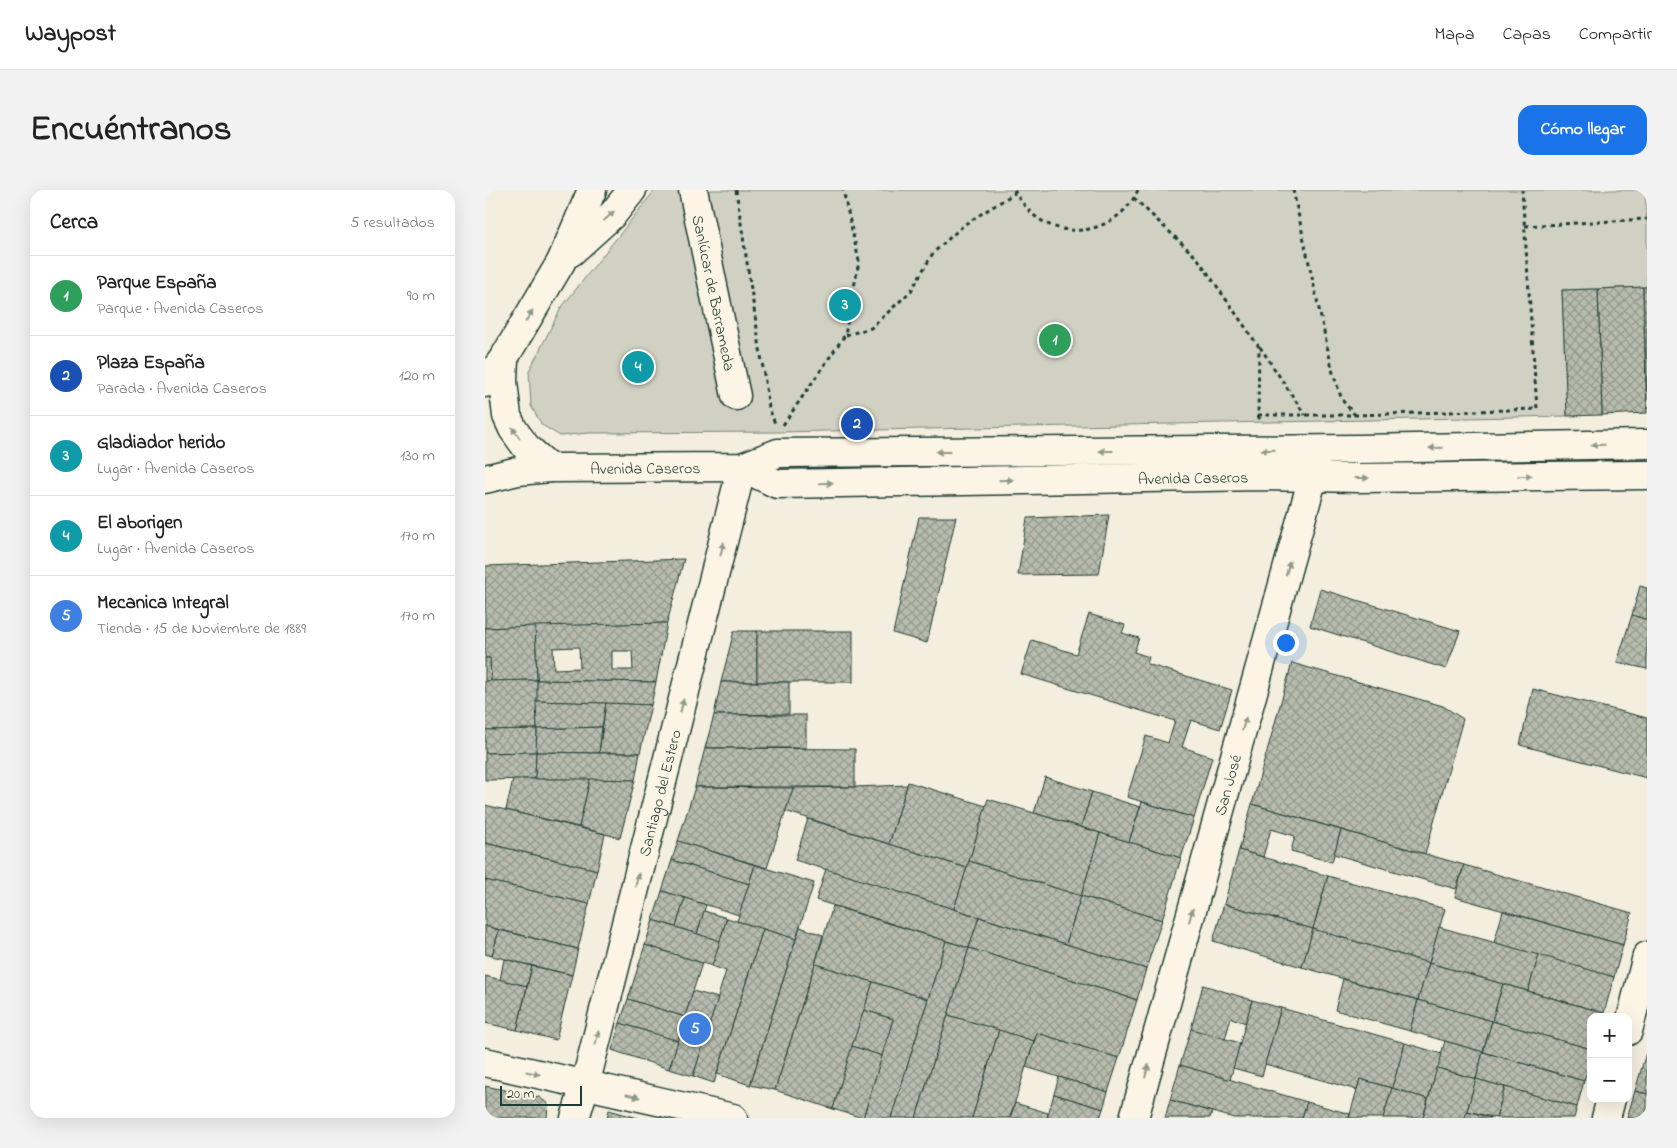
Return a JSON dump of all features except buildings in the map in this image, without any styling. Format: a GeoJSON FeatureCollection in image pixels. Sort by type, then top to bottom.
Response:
{"type":"FeatureCollection","features":[{"type":"Feature","properties":{"kind":"main road"},"geometry":{"type":"LineString","coordinates":[[485,383],[504,358],[561,262],[592,190]]}},
{"type":"Feature","properties":{"kind":"main road"},"geometry":{"type":"LineString","coordinates":[[561,262],[593,230],[613,214],[632,190]]}},
{"type":"Feature","properties":{"kind":"main road","name":"Sanlúcar de Barrameda"},"geometry":{"type":"LineString","coordinates":[[693,190],[736,396]]}},
{"type":"Feature","properties":{"kind":"main road"},"geometry":{"type":"LineString","coordinates":[[504,358],[503,382],[507,416],[513,429],[526,447],[550,468]]}},
{"type":"Feature","properties":{"kind":"main road","name":"Avenida Caseros"},"geometry":{"type":"LineString","coordinates":[[485,479],[518,471],[550,468],[742,467],[778,453],[1263,450],[1647,444]]}},
{"type":"Feature","properties":{"kind":"main road","name":"San José"},"geometry":{"type":"LineString","coordinates":[[1134,1118],[1313,477],[1317,449]]}},
{"type":"Feature","properties":{"kind":"main road","name":"Avenida Caseros"},"geometry":{"type":"LineString","coordinates":[[742,467],[777,484],[1244,476],[1647,475]]}},
{"type":"Feature","properties":{"kind":"main road","name":"Santiago del Estero"},"geometry":{"type":"LineString","coordinates":[[575,1118],[742,467]]}},
{"type":"Feature","properties":{"kind":"main road"},"geometry":{"type":"LineString","coordinates":[[1632,1015],[1647,956]]}},
{"type":"Feature","properties":{"kind":"main road"},"geometry":{"type":"LineString","coordinates":[[485,1062],[733,1118]]}},
{"type":"Feature","properties":{"kind":"main road"},"geometry":{"type":"LineString","coordinates":[[1606,1118],[1610,1103]]}},
{"type":"Feature","properties":{"kind":"path"},"geometry":{"type":"LineString","coordinates":[[736,190],[769,408],[778,432],[845,335],[859,261],[843,190]]}},
{"type":"Feature","properties":{"kind":"path"},"geometry":{"type":"LineString","coordinates":[[845,335],[871,328],[911,291],[933,253],[965,224],[1015,192],[1033,215],[1059,230],[1081,231],[1101,226],[1120,215],[1134,198],[1137,190]]}},
{"type":"Feature","properties":{"kind":"path"},"geometry":{"type":"LineString","coordinates":[[1293,190],[1333,373],[1342,400],[1356,415],[1358,449]]}},
{"type":"Feature","properties":{"kind":"path"},"geometry":{"type":"LineString","coordinates":[[1258,415],[1356,415],[1537,409],[1522,190]]}},
{"type":"Feature","properties":{"kind":"path"},"geometry":{"type":"LineString","coordinates":[[1134,198],[1198,259],[1305,415]]}},
{"type":"Feature","properties":{"kind":"path"},"geometry":{"type":"LineString","coordinates":[[1525,226],[1647,219]]}},
{"type":"Feature","properties":{"kind":"path"},"geometry":{"type":"LineString","coordinates":[[1259,347],[1258,415],[1263,427],[1263,450]]}},
{"type":"Feature","properties":{"kind":"shaded area"},"geometry":{"type":"Polygon","coordinates":[[[655,190],[1645,190],[1647,287],[1562,290],[1567,416],[778,432],[588,433],[560,436],[542,425],[531,406],[529,371],[561,308],[655,190]]]}},
{"type":"Feature","properties":{"kind":"place","name":"Gladiador herido"},"geometry":{"type":"Point","coordinates":[845,305]}},
{"type":"Feature","properties":{"kind":"place","name":"Parque España"},"geometry":{"type":"Point","coordinates":[1055,340]}},
{"type":"Feature","properties":{"kind":"place","name":"El aborigen"},"geometry":{"type":"Point","coordinates":[638,367]}},
{"type":"Feature","properties":{"kind":"place","name":"Plaza España"},"geometry":{"type":"Point","coordinates":[857,424]}},
{"type":"Feature","properties":{"kind":"place","name":"Mecanica Integral"},"geometry":{"type":"Point","coordinates":[695,1029]}}]}
